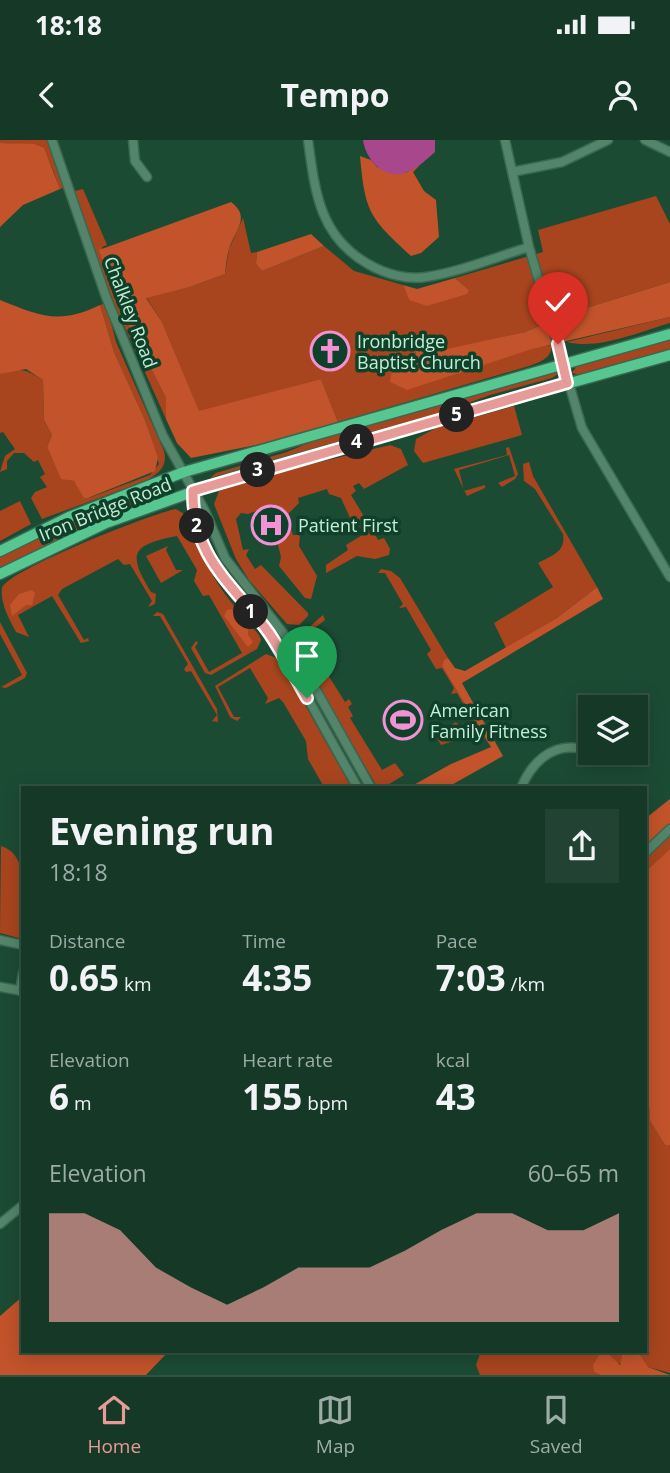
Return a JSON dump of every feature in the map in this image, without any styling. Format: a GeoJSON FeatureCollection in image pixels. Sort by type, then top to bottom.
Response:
{"type":"FeatureCollection","features":[{"type":"Feature","properties":{"kind":"main road","name":"Iron Bridge Road"},"geometry":{"type":"LineString","coordinates":[[0,551],[69,517],[184,472],[670,334]]}},
{"type":"Feature","properties":{"kind":"main road","name":"Iron Bridge Road"},"geometry":{"type":"LineString","coordinates":[[0,573],[106,523],[193,491],[670,355]]}},
{"type":"Feature","properties":{"kind":"street","name":"Chalkley Road"},"geometry":{"type":"LineString","coordinates":[[52,140],[131,359],[163,436],[184,472],[225,558],[287,638],[370,786]]}},
{"type":"Feature","properties":{"kind":"street"},"geometry":{"type":"LineString","coordinates":[[133,140],[135,161],[147,177]]}},
{"type":"Feature","properties":{"kind":"street"},"geometry":{"type":"LineString","coordinates":[[308,140],[315,190],[324,220],[346,248],[376,269],[423,278],[529,247]]}},
{"type":"Feature","properties":{"kind":"street"},"geometry":{"type":"LineString","coordinates":[[505,140],[529,247],[582,428],[670,577]]}},
{"type":"Feature","properties":{"kind":"street"},"geometry":{"type":"LineString","coordinates":[[512,172],[562,162],[608,140]]}},
{"type":"Feature","properties":{"kind":"street"},"geometry":{"type":"LineString","coordinates":[[645,140],[670,152]]}},
{"type":"Feature","properties":{"kind":"street"},"geometry":{"type":"LineString","coordinates":[[193,491],[193,513],[211,562],[269,633],[357,786]]}},
{"type":"Feature","properties":{"kind":"street"},"geometry":{"type":"LineString","coordinates":[[522,786],[533,766],[544,756],[557,748],[578,748]]}},
{"type":"Feature","properties":{"kind":"street"},"geometry":{"type":"LineString","coordinates":[[647,851],[670,829]]}},
{"type":"Feature","properties":{"kind":"street"},"geometry":{"type":"LineString","coordinates":[[0,940],[21,945]]}},
{"type":"Feature","properties":{"kind":"street"},"geometry":{"type":"LineString","coordinates":[[0,986],[21,991]]}},
{"type":"Feature","properties":{"kind":"street"},"geometry":{"type":"LineString","coordinates":[[0,1224],[21,1207]]}},
{"type":"Feature","properties":{"kind":"shaded area"},"geometry":{"type":"Polygon","coordinates":[[[0,140],[48,140],[66,187],[60,189],[51,164],[42,151],[27,145],[0,143],[0,140]]]}},
{"type":"Feature","properties":{"kind":"shaded area"},"geometry":{"type":"Polygon","coordinates":[[[363,140],[435,140],[435,152],[411,170],[392,174],[373,162],[363,140]]]}},
{"type":"Feature","properties":{"kind":"shaded area"},"geometry":{"type":"Polygon","coordinates":[[[0,143],[34,144],[44,148],[60,189],[23,205],[0,227],[0,143]]]}},
{"type":"Feature","properties":{"kind":"shaded area"},"geometry":{"type":"Polygon","coordinates":[[[360,156],[371,160],[377,167],[405,173],[420,165],[413,172],[424,191],[436,200],[439,237],[421,253],[411,256],[378,223],[364,190],[360,156]]]}},
{"type":"Feature","properties":{"kind":"shaded area"},"geometry":{"type":"Polygon","coordinates":[[[83,189],[107,245],[102,247],[116,300],[166,398],[166,419],[109,292],[75,191],[83,189]]]}},
{"type":"Feature","properties":{"kind":"shaded area"},"geometry":{"type":"Polygon","coordinates":[[[656,196],[670,224],[670,282],[570,313],[525,332],[447,350],[416,343],[415,363],[552,345],[547,357],[533,365],[338,422],[321,379],[199,412],[162,322],[146,297],[190,287],[225,274],[229,249],[243,218],[251,253],[257,252],[256,264],[262,271],[324,246],[354,271],[403,285],[409,300],[469,290],[455,278],[543,252],[538,230],[656,196]]]}},
{"type":"Feature","properties":{"kind":"shaded area"},"geometry":{"type":"Polygon","coordinates":[[[231,202],[237,207],[241,217],[229,249],[225,274],[190,287],[146,298],[162,322],[199,411],[321,379],[338,422],[266,443],[191,458],[177,443],[166,419],[166,398],[116,300],[99,250],[231,202]]]}},
{"type":"Feature","properties":{"kind":"shaded area"},"geometry":{"type":"Polygon","coordinates":[[[311,234],[324,246],[262,271],[256,264],[257,252],[311,234]]]}},
{"type":"Feature","properties":{"kind":"shaded area"},"geometry":{"type":"Polygon","coordinates":[[[455,278],[469,290],[467,294],[427,306],[409,300],[403,285],[417,289],[455,278]]]}},
{"type":"Feature","properties":{"kind":"shaded area"},"geometry":{"type":"Polygon","coordinates":[[[670,282],[670,317],[532,349],[407,390],[390,382],[392,369],[415,363],[416,342],[446,338],[447,349],[525,332],[570,313],[670,282]]]}},
{"type":"Feature","properties":{"kind":"shaded area"},"geometry":{"type":"Polygon","coordinates":[[[0,300],[50,316],[73,315],[100,305],[114,352],[145,420],[158,458],[155,471],[88,498],[84,498],[74,481],[61,479],[47,447],[52,435],[44,420],[43,380],[26,369],[0,374],[0,300]]]}},
{"type":"Feature","properties":{"kind":"shaded area"},"geometry":{"type":"Polygon","coordinates":[[[106,303],[116,342],[164,451],[165,461],[158,473],[145,481],[42,519],[31,498],[35,492],[47,487],[40,477],[45,474],[38,460],[34,462],[24,453],[14,453],[7,461],[7,469],[0,472],[5,456],[15,449],[3,432],[0,433],[0,374],[22,370],[43,380],[44,420],[52,435],[47,447],[61,478],[74,481],[89,498],[150,475],[159,464],[145,420],[114,352],[100,305],[106,303]]]}},
{"type":"Feature","properties":{"kind":"shaded area"},"geometry":{"type":"Polygon","coordinates":[[[670,317],[670,323],[619,339],[593,344],[567,342],[670,317]]]}},
{"type":"Feature","properties":{"kind":"shaded area"},"geometry":{"type":"Polygon","coordinates":[[[670,337],[670,350],[580,375],[572,373],[576,367],[670,337]]]}},
{"type":"Feature","properties":{"kind":"shaded area"},"geometry":{"type":"Polygon","coordinates":[[[555,371],[558,374],[552,378],[490,395],[429,417],[210,478],[216,473],[287,452],[342,429],[555,371]]]}},
{"type":"Feature","properties":{"kind":"shaded area"},"geometry":{"type":"Polygon","coordinates":[[[514,406],[522,435],[423,463],[414,451],[416,439],[436,428],[514,406]]]}},
{"type":"Feature","properties":{"kind":"shaded area"},"geometry":{"type":"Polygon","coordinates":[[[390,445],[401,449],[408,465],[364,489],[359,483],[353,486],[356,491],[351,495],[365,518],[372,518],[368,522],[378,540],[384,538],[390,549],[389,555],[375,559],[357,556],[326,573],[326,565],[348,550],[346,545],[364,534],[355,519],[351,520],[341,498],[329,494],[327,489],[298,498],[299,503],[287,515],[293,535],[300,535],[299,546],[317,576],[311,599],[305,598],[279,566],[281,557],[277,541],[284,539],[274,504],[248,514],[241,513],[236,519],[243,550],[249,549],[246,555],[255,569],[261,565],[308,613],[299,625],[287,624],[249,580],[236,559],[214,504],[219,491],[275,473],[390,445]]]}},
{"type":"Feature","properties":{"kind":"shaded area"},"geometry":{"type":"Polygon","coordinates":[[[509,447],[518,474],[515,479],[502,487],[498,483],[515,476],[509,455],[459,470],[463,489],[454,469],[507,455],[506,448],[509,447]]]}},
{"type":"Feature","properties":{"kind":"shaded area"},"geometry":{"type":"Polygon","coordinates":[[[529,462],[533,476],[597,587],[557,618],[506,648],[494,623],[553,587],[538,563],[557,552],[563,540],[563,534],[535,489],[524,481],[523,464],[529,462]]]}},
{"type":"Feature","properties":{"kind":"shaded area"},"geometry":{"type":"Polygon","coordinates":[[[167,484],[174,487],[106,515],[0,569],[0,554],[70,520],[167,484]]]}},
{"type":"Feature","properties":{"kind":"shaded area"},"geometry":{"type":"Polygon","coordinates":[[[485,485],[485,488],[467,496],[465,491],[485,485]]]}},
{"type":"Feature","properties":{"kind":"shaded area"},"geometry":{"type":"Polygon","coordinates":[[[20,501],[31,524],[0,541],[0,511],[20,501]]]}},
{"type":"Feature","properties":{"kind":"shaded area"},"geometry":{"type":"Polygon","coordinates":[[[176,509],[190,518],[202,554],[217,582],[259,635],[261,640],[257,649],[211,675],[205,673],[191,648],[196,641],[198,643],[195,647],[209,672],[242,653],[209,595],[203,596],[194,581],[197,570],[177,536],[150,543],[138,553],[139,568],[151,592],[156,594],[155,604],[148,607],[152,601],[130,564],[124,565],[118,559],[62,589],[58,595],[84,640],[88,638],[89,641],[81,643],[52,596],[18,615],[29,637],[16,632],[2,599],[2,588],[10,580],[83,543],[176,509]]]}},
{"type":"Feature","properties":{"kind":"shaded area"},"geometry":{"type":"Polygon","coordinates":[[[168,546],[166,550],[176,570],[183,570],[161,583],[146,556],[168,546]]]}},
{"type":"Feature","properties":{"kind":"shaded area"},"geometry":{"type":"Polygon","coordinates":[[[381,569],[391,571],[400,578],[448,658],[442,666],[491,747],[474,722],[469,723],[471,716],[467,710],[461,711],[465,707],[457,693],[451,694],[454,688],[442,668],[436,669],[427,654],[431,650],[406,607],[399,608],[403,604],[385,573],[378,573],[381,569]]]}},
{"type":"Feature","properties":{"kind":"shaded area"},"geometry":{"type":"Polygon","coordinates":[[[597,587],[603,599],[462,683],[503,756],[450,786],[412,786],[451,764],[491,747],[442,666],[444,660],[448,658],[455,668],[465,671],[557,618],[597,587]]]}},
{"type":"Feature","properties":{"kind":"shaded area"},"geometry":{"type":"Polygon","coordinates":[[[32,590],[35,593],[32,605],[26,605],[12,616],[10,605],[19,594],[32,590]]]}},
{"type":"Feature","properties":{"kind":"shaded area"},"geometry":{"type":"Polygon","coordinates":[[[232,609],[248,627],[248,635],[253,642],[248,647],[224,616],[227,610],[232,609]]]}},
{"type":"Feature","properties":{"kind":"shaded area"},"geometry":{"type":"Polygon","coordinates":[[[157,612],[163,614],[217,709],[218,722],[212,721],[217,715],[191,671],[186,672],[184,669],[188,664],[160,616],[153,616],[157,612]]]}},
{"type":"Feature","properties":{"kind":"shaded area"},"geometry":{"type":"Polygon","coordinates":[[[323,615],[325,620],[312,630],[313,638],[308,643],[316,656],[323,655],[318,659],[345,702],[349,699],[352,704],[348,707],[353,716],[350,718],[382,770],[395,763],[404,775],[386,786],[376,785],[297,648],[299,636],[323,615]]]}},
{"type":"Feature","properties":{"kind":"shaded area"},"geometry":{"type":"Polygon","coordinates":[[[0,622],[27,673],[25,678],[6,688],[1,687],[22,675],[0,634],[0,622]]]}},
{"type":"Feature","properties":{"kind":"shaded area"},"geometry":{"type":"Polygon","coordinates":[[[266,654],[279,659],[350,786],[323,786],[308,759],[306,741],[283,702],[279,698],[265,704],[268,698],[250,668],[218,687],[234,717],[241,717],[237,721],[230,717],[215,686],[266,654]]]}},
{"type":"Feature","properties":{"kind":"shaded area"},"geometry":{"type":"Polygon","coordinates":[[[456,722],[466,737],[441,745],[435,735],[456,722]]]}},
{"type":"Feature","properties":{"kind":"shaded area"},"geometry":{"type":"Polygon","coordinates":[[[670,799],[670,823],[647,845],[647,817],[670,799]]]}},
{"type":"Feature","properties":{"kind":"shaded area"},"geometry":{"type":"Polygon","coordinates":[[[670,833],[670,849],[647,870],[647,855],[670,833]]]}},
{"type":"Feature","properties":{"kind":"shaded area"},"geometry":{"type":"Polygon","coordinates":[[[1,846],[11,852],[21,870],[21,938],[0,933],[1,846]]]}},
{"type":"Feature","properties":{"kind":"shaded area"},"geometry":{"type":"Polygon","coordinates":[[[670,849],[670,1145],[665,1145],[650,1121],[650,1109],[647,1108],[647,870],[670,849]]]}},
{"type":"Feature","properties":{"kind":"shaded area"},"geometry":{"type":"Polygon","coordinates":[[[647,1108],[651,1109],[650,1121],[665,1145],[670,1145],[670,1373],[648,1367],[639,1353],[647,1353],[647,1108]]]}},
{"type":"Feature","properties":{"kind":"shaded area"},"geometry":{"type":"Polygon","coordinates":[[[21,1298],[21,1353],[167,1353],[146,1375],[0,1375],[0,1316],[21,1298]]]}},
{"type":"Feature","properties":{"kind":"shaded area"},"geometry":{"type":"Polygon","coordinates":[[[480,1353],[623,1353],[623,1362],[618,1364],[610,1355],[594,1372],[600,1375],[480,1375],[476,1365],[480,1353]]]}},
{"type":"Feature","properties":{"kind":"shaded area"},"geometry":{"type":"Polygon","coordinates":[[[600,1353],[604,1353],[620,1365],[623,1353],[639,1353],[648,1367],[670,1375],[600,1375],[594,1372],[593,1365],[600,1353]]]}},
{"type":"Feature","properties":{"kind":"place","name":"Ironbridge Baptist Church"},"geometry":{"type":"Point","coordinates":[330,351]}},
{"type":"Feature","properties":{"kind":"place","name":"Patient First"},"geometry":{"type":"Point","coordinates":[271,525]}},
{"type":"Feature","properties":{"kind":"place","name":"American Family Fitness"},"geometry":{"type":"Point","coordinates":[403,720]}},
{"type":"Feature","properties":{"kind":"route"},"geometry":{"type":"LineString","coordinates":[[307,698],[269,633],[218,575],[193,513],[193,491],[567,383],[558,344]]}}]}
